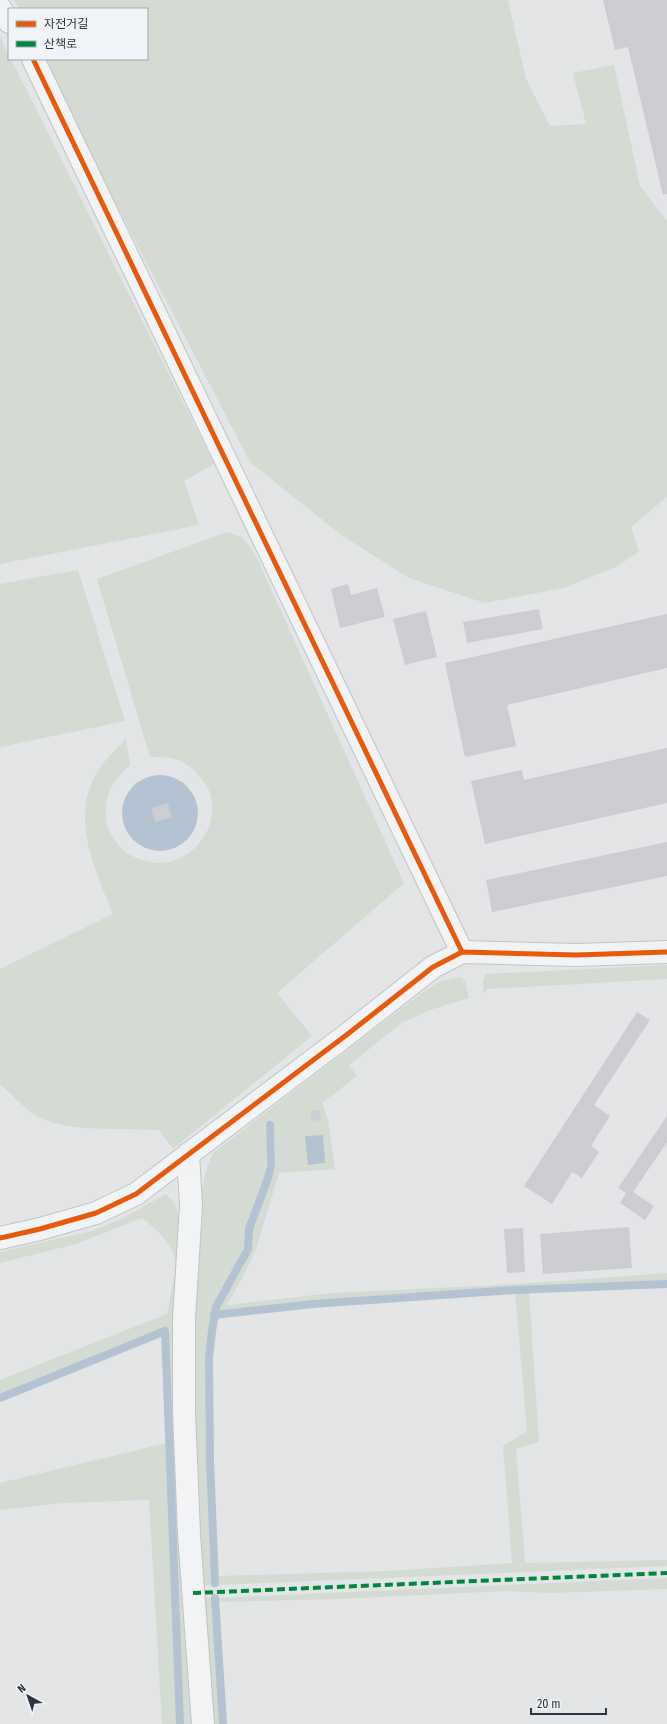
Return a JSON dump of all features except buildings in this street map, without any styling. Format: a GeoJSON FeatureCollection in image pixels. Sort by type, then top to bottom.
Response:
{"type":"FeatureCollection","features":[{"type":"Feature","properties":{"kind":"street"},"geometry":{"type":"LineString","coordinates":[[0,8],[8,20]]}},
{"type":"Feature","properties":{"kind":"street"},"geometry":{"type":"LineString","coordinates":[[33,60],[462,952]]}},
{"type":"Feature","properties":{"kind":"street"},"geometry":{"type":"LineString","coordinates":[[0,1238],[40,1229],[96,1213],[136,1194],[350,1033],[433,967],[462,952],[576,955],[667,952]]}},
{"type":"Feature","properties":{"kind":"street"},"geometry":{"type":"LineString","coordinates":[[188,1154],[191,1206],[184,1319],[184,1411],[189,1534],[202,1724]]}},
{"type":"Feature","properties":{"kind":"shaded area"},"geometry":{"type":"Polygon","coordinates":[[[14,0],[508,0],[526,79],[550,126],[586,124],[573,73],[614,65],[640,186],[667,221],[667,497],[631,527],[639,551],[618,566],[563,588],[485,603],[409,578],[343,536],[250,462],[61,98],[44,60],[148,60],[148,8],[19,8],[14,0]]]}},
{"type":"Feature","properties":{"kind":"shaded area"},"geometry":{"type":"Polygon","coordinates":[[[0,37],[8,53],[8,60],[12,60],[214,464],[184,481],[199,525],[0,564],[0,37]]]}},
{"type":"Feature","properties":{"kind":"shaded area"},"geometry":{"type":"Polygon","coordinates":[[[227,532],[242,537],[256,556],[404,883],[277,993],[312,1036],[173,1149],[159,1130],[78,1127],[61,1125],[47,1121],[35,1115],[21,1104],[0,1084],[0,969],[113,914],[99,879],[88,843],[85,825],[86,806],[90,789],[98,771],[126,739],[130,765],[112,786],[106,806],[107,826],[114,839],[122,849],[132,856],[146,861],[162,863],[176,860],[189,853],[200,843],[208,830],[212,816],[212,801],[205,783],[194,770],[176,759],[150,757],[97,579],[227,532]]]}},
{"type":"Feature","properties":{"kind":"shaded area"},"geometry":{"type":"Polygon","coordinates":[[[78,570],[125,721],[0,747],[0,584],[78,570]]]}},
{"type":"Feature","properties":{"kind":"shaded area"},"geometry":{"type":"Polygon","coordinates":[[[667,965],[667,979],[488,989],[483,994],[483,981],[486,974],[667,965]]]}},
{"type":"Feature","properties":{"kind":"shaded area"},"geometry":{"type":"Polygon","coordinates":[[[461,977],[465,982],[469,998],[433,1009],[403,1022],[349,1065],[357,1076],[322,1103],[328,1120],[335,1169],[279,1173],[255,1252],[227,1305],[331,1293],[518,1284],[667,1273],[667,1282],[515,1288],[313,1302],[217,1313],[250,1251],[252,1244],[252,1224],[273,1176],[275,1145],[273,1122],[269,1121],[265,1125],[267,1149],[264,1182],[248,1226],[246,1244],[213,1305],[205,1352],[208,1517],[211,1585],[203,1585],[192,1435],[190,1334],[200,1204],[204,1178],[213,1153],[422,993],[440,981],[461,977]]]}},
{"type":"Feature","properties":{"kind":"shaded area"},"geometry":{"type":"Polygon","coordinates":[[[166,1194],[175,1203],[182,1229],[193,1724],[182,1724],[167,1329],[0,1396],[0,1380],[167,1314],[175,1268],[175,1258],[166,1240],[142,1218],[76,1244],[0,1263],[0,1252],[92,1231],[119,1220],[166,1194]]]}},
{"type":"Feature","properties":{"kind":"shaded area"},"geometry":{"type":"Polygon","coordinates":[[[529,1291],[539,1442],[516,1449],[525,1563],[667,1560],[667,1566],[217,1585],[217,1576],[386,1571],[512,1563],[503,1446],[527,1431],[515,1292],[529,1291]]]}},
{"type":"Feature","properties":{"kind":"shaded area"},"geometry":{"type":"Polygon","coordinates":[[[167,1443],[178,1724],[162,1724],[149,1500],[63,1503],[0,1510],[0,1483],[167,1443]]]}},
{"type":"Feature","properties":{"kind":"shaded area"},"geometry":{"type":"Polygon","coordinates":[[[667,1578],[667,1589],[549,1593],[505,1591],[339,1599],[217,1602],[217,1598],[667,1578]]]}},
{"type":"Feature","properties":{"kind":"shaded area"},"geometry":{"type":"Polygon","coordinates":[[[213,1597],[221,1724],[208,1724],[205,1598],[213,1597]]]}},
{"type":"Feature","properties":{"kind":"water"},"geometry":{"type":"Polygon","coordinates":[[[160,775],[174,778],[187,786],[195,799],[198,813],[195,827],[187,840],[174,848],[160,851],[146,848],[133,840],[125,827],[122,813],[125,799],[133,786],[146,778],[160,775]]]}},
{"type":"Feature","properties":{"kind":"water"},"geometry":{"type":"Polygon","coordinates":[[[323,1135],[325,1163],[308,1165],[305,1136],[323,1135]]]}},
{"type":"Feature","properties":{"kind":"waterway"},"geometry":{"type":"LineString","coordinates":[[215,1583],[210,1461],[209,1357],[212,1331],[216,1307],[248,1249],[249,1229],[268,1178],[271,1165],[270,1125]]}},
{"type":"Feature","properties":{"kind":"waterway"},"geometry":{"type":"LineString","coordinates":[[214,1315],[313,1304],[515,1290],[667,1284]]}},
{"type":"Feature","properties":{"kind":"waterway"},"geometry":{"type":"LineString","coordinates":[[0,1398],[165,1331],[180,1724]]}},
{"type":"Feature","properties":{"kind":"waterway"},"geometry":{"type":"LineString","coordinates":[[215,1598],[223,1724]]}},
{"type":"Feature","properties":{"kind":"marked path"},"geometry":{"type":"LineString","coordinates":[[193,1593],[667,1573]]}},
{"type":"Feature","properties":{"kind":"cycle path"},"geometry":{"type":"LineString","coordinates":[[33,60],[462,952]]}},
{"type":"Feature","properties":{"kind":"cycle path"},"geometry":{"type":"LineString","coordinates":[[0,1238],[40,1229],[96,1213],[136,1194],[349,1033],[433,967],[462,952],[576,955],[667,952]]}}]}
